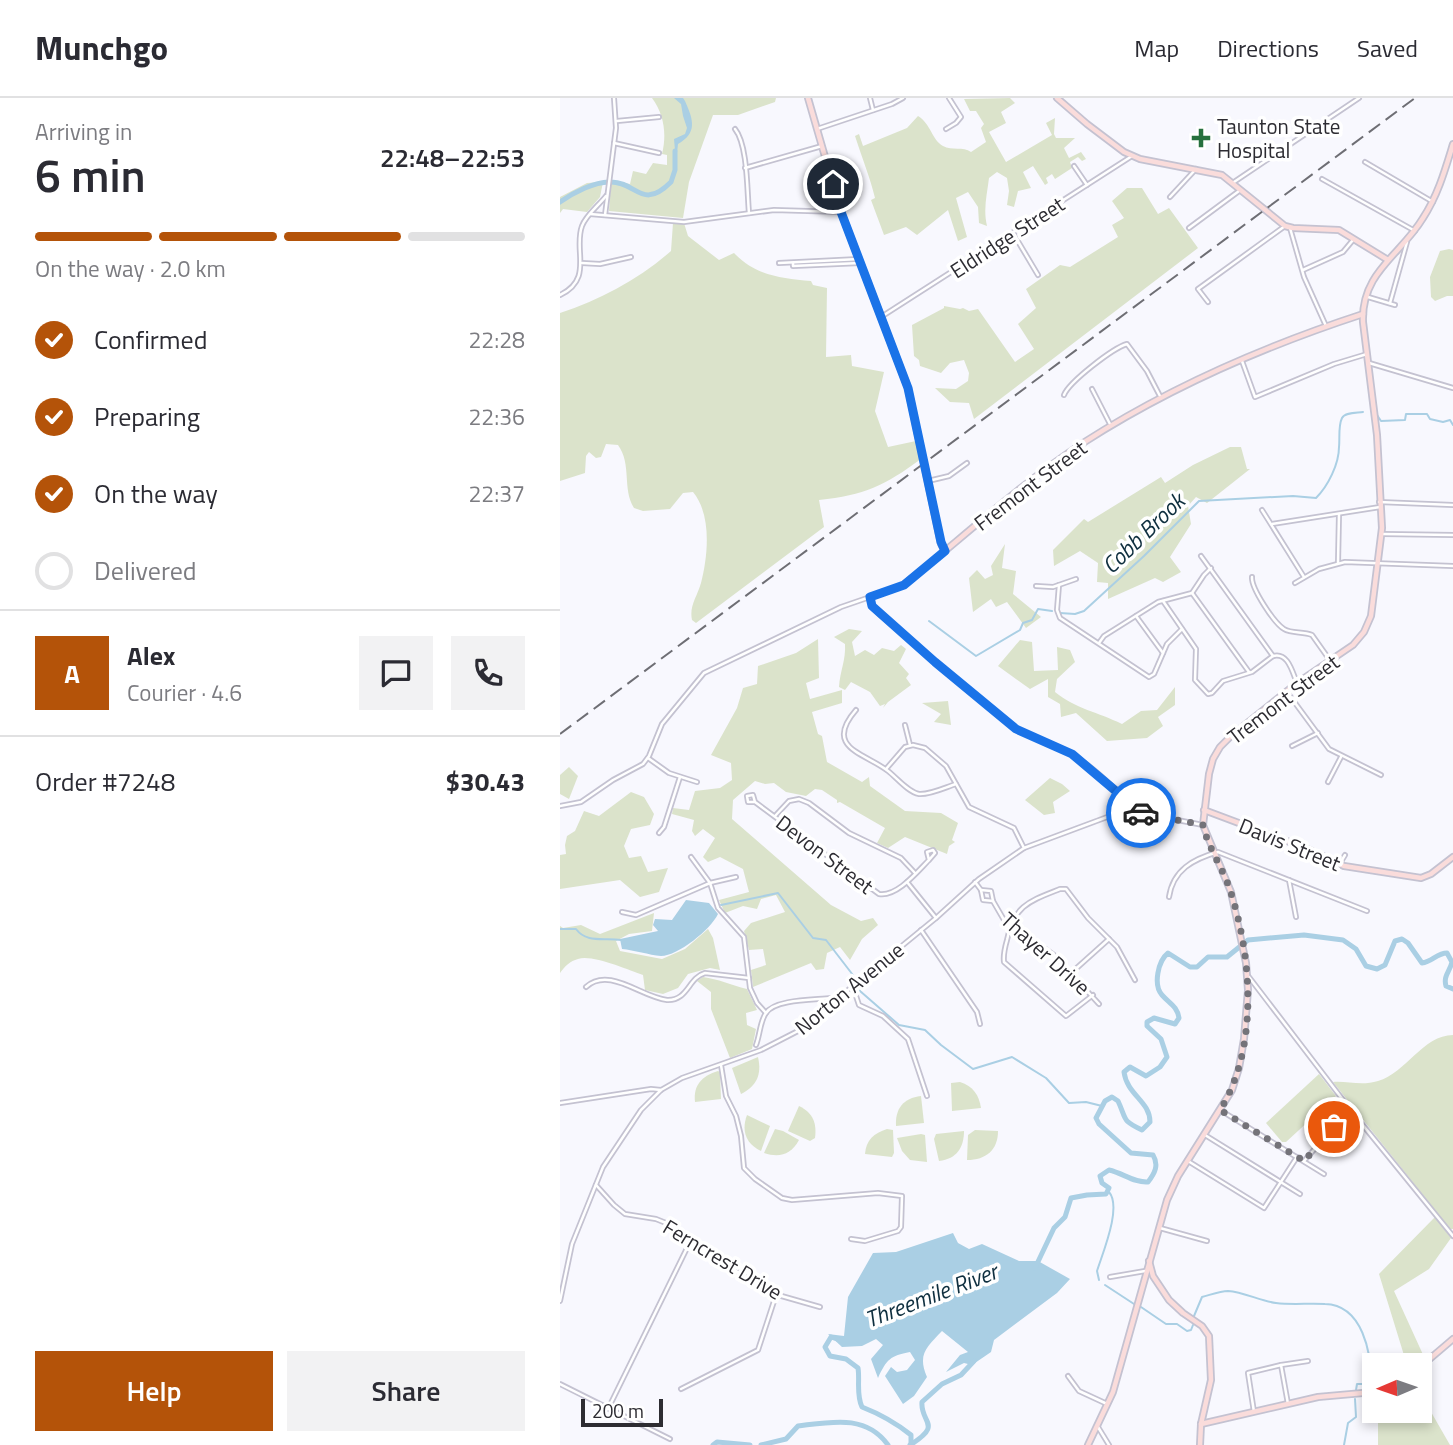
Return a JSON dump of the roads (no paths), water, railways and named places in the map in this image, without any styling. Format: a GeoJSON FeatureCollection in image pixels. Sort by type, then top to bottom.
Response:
{"type":"FeatureCollection","features":[{"type":"Feature","properties":{"kind":"main road"},"geometry":{"type":"LineString","coordinates":[[808,98],[841,212],[908,388],[941,544],[945,551]]}},
{"type":"Feature","properties":{"kind":"main road"},"geometry":{"type":"LineString","coordinates":[[1057,98],[1104,138],[1132,156],[1222,175],[1287,227],[1337,229],[1388,260]]}},
{"type":"Feature","properties":{"kind":"main road","name":"Tremont Street"},"geometry":{"type":"LineString","coordinates":[[1088,1445],[1108,1405],[1121,1366],[1145,1270],[1171,1191],[1233,1087],[1239,1068],[1246,1014],[1247,975],[1232,895],[1203,825],[1209,774],[1217,750],[1231,736],[1297,683],[1353,645],[1368,624],[1382,534],[1377,439],[1363,314],[1366,297],[1377,272],[1415,231],[1433,202],[1453,144]]}},
{"type":"Feature","properties":{"kind":"main road","name":"Fremont Street"},"geometry":{"type":"LineString","coordinates":[[945,551],[1010,496],[1111,426],[1241,359],[1363,314]]}},
{"type":"Feature","properties":{"kind":"main road","name":"Davis Street"},"geometry":{"type":"LineString","coordinates":[[1204,810],[1303,847],[1339,865],[1419,878],[1431,874],[1453,857]]}},
{"type":"Feature","properties":{"kind":"main road"},"geometry":{"type":"LineString","coordinates":[[1149,1259],[1153,1276],[1169,1300],[1202,1326],[1209,1336],[1211,1380],[1201,1424],[1200,1445]]}},
{"type":"Feature","properties":{"kind":"main road"},"geometry":{"type":"LineString","coordinates":[[1432,1357],[1453,1339]]}},
{"type":"Feature","properties":{"kind":"main road"},"geometry":{"type":"LineString","coordinates":[[1201,1424],[1321,1396],[1362,1393]]}},
{"type":"Feature","properties":{"kind":"street"},"geometry":{"type":"LineString","coordinates":[[605,215],[616,121],[614,98]]}},
{"type":"Feature","properties":{"kind":"street"},"geometry":{"type":"LineString","coordinates":[[870,98],[873,110]]}},
{"type":"Feature","properties":{"kind":"street"},"geometry":{"type":"LineString","coordinates":[[817,129],[903,98]]}},
{"type":"Feature","properties":{"kind":"street"},"geometry":{"type":"LineString","coordinates":[[946,129],[961,117],[949,98]]}},
{"type":"Feature","properties":{"kind":"street"},"geometry":{"type":"LineString","coordinates":[[1234,182],[1359,98]]}},
{"type":"Feature","properties":{"kind":"street"},"geometry":{"type":"LineString","coordinates":[[616,121],[659,117]]}},
{"type":"Feature","properties":{"kind":"street"},"geometry":{"type":"LineString","coordinates":[[735,129],[740,139],[745,168],[749,213]]}},
{"type":"Feature","properties":{"kind":"street"},"geometry":{"type":"LineString","coordinates":[[614,143],[659,153]]}},
{"type":"Feature","properties":{"kind":"street"},"geometry":{"type":"LineString","coordinates":[[745,168],[822,146]]}},
{"type":"Feature","properties":{"kind":"street","name":"Eldridge Street"},"geometry":{"type":"LineString","coordinates":[[881,317],[1132,156]]}},
{"type":"Feature","properties":{"kind":"street"},"geometry":{"type":"LineString","coordinates":[[1365,162],[1433,202]]}},
{"type":"Feature","properties":{"kind":"street"},"geometry":{"type":"LineString","coordinates":[[1074,166],[1087,185]]}},
{"type":"Feature","properties":{"kind":"street"},"geometry":{"type":"LineString","coordinates":[[1170,197],[1197,169]]}},
{"type":"Feature","properties":{"kind":"street"},"geometry":{"type":"LineString","coordinates":[[1322,179],[1415,231]]}},
{"type":"Feature","properties":{"kind":"street"},"geometry":{"type":"LineString","coordinates":[[1189,228],[1241,189]]}},
{"type":"Feature","properties":{"kind":"street"},"geometry":{"type":"LineString","coordinates":[[560,295],[573,285],[582,263],[581,229],[606,195]]}},
{"type":"Feature","properties":{"kind":"street"},"geometry":{"type":"LineString","coordinates":[[590,214],[687,222],[777,210],[841,212]]}},
{"type":"Feature","properties":{"kind":"street"},"geometry":{"type":"LineString","coordinates":[[1208,302],[1198,289],[1287,227],[1326,326]]}},
{"type":"Feature","properties":{"kind":"street"},"geometry":{"type":"LineString","coordinates":[[1013,233],[1038,275]]}},
{"type":"Feature","properties":{"kind":"street"},"geometry":{"type":"LineString","coordinates":[[1302,270],[1343,252],[1355,238]]}},
{"type":"Feature","properties":{"kind":"street"},"geometry":{"type":"LineString","coordinates":[[1390,303],[1408,239]]}},
{"type":"Feature","properties":{"kind":"street"},"geometry":{"type":"LineString","coordinates":[[582,263],[600,264],[631,257]]}},
{"type":"Feature","properties":{"kind":"street"},"geometry":{"type":"LineString","coordinates":[[779,264],[860,261]]}},
{"type":"Feature","properties":{"kind":"street"},"geometry":{"type":"LineString","coordinates":[[793,263],[793,266],[860,261]]}},
{"type":"Feature","properties":{"kind":"street"},"geometry":{"type":"LineString","coordinates":[[1366,297],[1395,305]]}},
{"type":"Feature","properties":{"kind":"street"},"geometry":{"type":"LineString","coordinates":[[1064,395],[1067,388],[1079,378],[1120,346],[1127,344],[1145,368],[1161,398]]}},
{"type":"Feature","properties":{"kind":"street"},"geometry":{"type":"LineString","coordinates":[[1241,359],[1255,397],[1334,364],[1367,354]]}},
{"type":"Feature","properties":{"kind":"street"},"geometry":{"type":"LineString","coordinates":[[1368,363],[1453,388]]}},
{"type":"Feature","properties":{"kind":"street"},"geometry":{"type":"LineString","coordinates":[[1092,389],[1111,426]]}},
{"type":"Feature","properties":{"kind":"street"},"geometry":{"type":"LineString","coordinates":[[928,481],[949,476],[967,463]]}},
{"type":"Feature","properties":{"kind":"street"},"geometry":{"type":"LineString","coordinates":[[1272,524],[1379,505],[1453,505]]}},
{"type":"Feature","properties":{"kind":"street"},"geometry":{"type":"LineString","coordinates":[[1262,510],[1304,577]]}},
{"type":"Feature","properties":{"kind":"street"},"geometry":{"type":"LineString","coordinates":[[1338,564],[1339,514]]}},
{"type":"Feature","properties":{"kind":"street"},"geometry":{"type":"LineString","coordinates":[[1382,534],[1453,536]]}},
{"type":"Feature","properties":{"kind":"street","name":"Fremont Street"},"geometry":{"type":"LineString","coordinates":[[648,758],[662,724],[702,674],[841,607],[904,585],[945,551]]}},
{"type":"Feature","properties":{"kind":"street"},"geometry":{"type":"LineString","coordinates":[[1201,556],[1273,656]]}},
{"type":"Feature","properties":{"kind":"street"},"geometry":{"type":"LineString","coordinates":[[1295,583],[1316,570],[1352,561],[1453,566]]}},
{"type":"Feature","properties":{"kind":"street"},"geometry":{"type":"LineString","coordinates":[[1098,643],[1104,636],[1163,601],[1192,593],[1211,568]]}},
{"type":"Feature","properties":{"kind":"street"},"geometry":{"type":"LineString","coordinates":[[1252,577],[1253,587],[1280,626],[1288,631],[1312,635],[1331,662]]}},
{"type":"Feature","properties":{"kind":"street"},"geometry":{"type":"LineString","coordinates":[[1036,586],[1050,588],[1076,579]]}},
{"type":"Feature","properties":{"kind":"street"},"geometry":{"type":"LineString","coordinates":[[1059,585],[1058,616],[1150,677],[1155,674],[1169,642],[1182,629]]}},
{"type":"Feature","properties":{"kind":"street"},"geometry":{"type":"LineString","coordinates":[[1192,593],[1249,673]]}},
{"type":"Feature","properties":{"kind":"street"},"geometry":{"type":"LineString","coordinates":[[870,597],[872,606],[879,614],[1010,724],[1025,734],[1072,754],[1130,803],[1132,810]]}},
{"type":"Feature","properties":{"kind":"street"},"geometry":{"type":"LineString","coordinates":[[1163,601],[1196,649],[1195,680],[1208,694],[1228,679],[1249,673],[1279,654],[1285,657],[1297,683]]}},
{"type":"Feature","properties":{"kind":"street"},"geometry":{"type":"LineString","coordinates":[[1136,616],[1163,653]]}},
{"type":"Feature","properties":{"kind":"street"},"geometry":{"type":"LineString","coordinates":[[1287,691],[1329,749],[1381,775]]}},
{"type":"Feature","properties":{"kind":"street"},"geometry":{"type":"LineString","coordinates":[[856,710],[846,723],[845,735],[847,745],[853,751],[886,769],[918,794],[957,784]]}},
{"type":"Feature","properties":{"kind":"street"},"geometry":{"type":"LineString","coordinates":[[905,725],[910,745]]}},
{"type":"Feature","properties":{"kind":"street"},"geometry":{"type":"LineString","coordinates":[[1292,746],[1318,733]]}},
{"type":"Feature","properties":{"kind":"street"},"geometry":{"type":"LineString","coordinates":[[886,769],[899,752],[910,745],[923,747],[942,762],[969,807],[1014,828],[1024,848]]}},
{"type":"Feature","properties":{"kind":"street"},"geometry":{"type":"LineString","coordinates":[[1328,782],[1341,756]]}},
{"type":"Feature","properties":{"kind":"street"},"geometry":{"type":"LineString","coordinates":[[560,806],[583,801],[615,779],[638,768],[648,758],[669,774],[697,782]]}},
{"type":"Feature","properties":{"kind":"street"},"geometry":{"type":"LineString","coordinates":[[659,833],[664,827],[680,777]]}},
{"type":"Feature","properties":{"kind":"street"},"geometry":{"type":"LineString","coordinates":[[775,816],[789,801],[804,800],[849,833],[901,858],[915,873]]}},
{"type":"Feature","properties":{"kind":"street","name":"Devon Street"},"geometry":{"type":"LineString","coordinates":[[755,802],[874,892],[888,894],[929,860]]}},
{"type":"Feature","properties":{"kind":"street","name":"Norton Avenue"},"geometry":{"type":"LineString","coordinates":[[560,1301],[572,1244],[596,1185],[612,1152],[643,1107],[660,1090],[787,1038],[936,918],[975,882],[1024,848],[1119,811],[1132,810],[1203,825]]}},
{"type":"Feature","properties":{"kind":"street"},"geometry":{"type":"LineString","coordinates":[[1169,897],[1175,877],[1188,865],[1220,852],[1367,911]]}},
{"type":"Feature","properties":{"kind":"street"},"geometry":{"type":"LineString","coordinates":[[1339,865],[1345,855]]}},
{"type":"Feature","properties":{"kind":"street"},"geometry":{"type":"LineString","coordinates":[[691,857],[710,883],[718,908],[745,939],[754,997],[766,1013]]}},
{"type":"Feature","properties":{"kind":"street"},"geometry":{"type":"LineString","coordinates":[[622,912],[635,915],[710,883],[736,877]]}},
{"type":"Feature","properties":{"kind":"street"},"geometry":{"type":"LineString","coordinates":[[1289,880],[1296,917]]}},
{"type":"Feature","properties":{"kind":"street"},"geometry":{"type":"LineString","coordinates":[[906,881],[936,918]]}},
{"type":"Feature","properties":{"kind":"street","name":"Thayer Drive"},"geometry":{"type":"LineString","coordinates":[[975,882],[981,890],[983,900],[993,901]]}},
{"type":"Feature","properties":{"kind":"street"},"geometry":{"type":"LineString","coordinates":[[1093,995],[1066,1016],[1005,963],[1003,959],[1010,924],[1025,904],[1063,888],[1069,892],[1088,918],[1123,955],[1135,980]]}},
{"type":"Feature","properties":{"kind":"street","name":"Thayer Drive"},"geometry":{"type":"LineString","coordinates":[[981,890],[991,891],[1002,917],[1054,955],[1099,1004]]}},
{"type":"Feature","properties":{"kind":"street"},"geometry":{"type":"LineString","coordinates":[[921,930],[977,1012],[980,1024]]}},
{"type":"Feature","properties":{"kind":"street"},"geometry":{"type":"LineString","coordinates":[[1070,974],[1109,939]]}},
{"type":"Feature","properties":{"kind":"street"},"geometry":{"type":"LineString","coordinates":[[586,987],[592,981],[608,979],[672,1000],[684,994],[696,977],[705,973],[749,978]]}},
{"type":"Feature","properties":{"kind":"street"},"geometry":{"type":"LineString","coordinates":[[1247,975],[1354,1114],[1453,1236]]}},
{"type":"Feature","properties":{"kind":"street"},"geometry":{"type":"LineString","coordinates":[[852,987],[859,1005],[883,1016],[908,1039],[927,1096]]}},
{"type":"Feature","properties":{"kind":"street"},"geometry":{"type":"LineString","coordinates":[[756,1045],[766,1013],[772,1007],[784,1003],[831,998],[835,1001]]}},
{"type":"Feature","properties":{"kind":"street"},"geometry":{"type":"LineString","coordinates":[[721,1065],[725,1094],[736,1116],[744,1166],[750,1176],[786,1199],[901,1195],[904,1201],[901,1227],[898,1231],[869,1240],[851,1239]]}},
{"type":"Feature","properties":{"kind":"street"},"geometry":{"type":"LineString","coordinates":[[560,1103],[651,1089],[660,1090]]}},
{"type":"Feature","properties":{"kind":"street"},"geometry":{"type":"LineString","coordinates":[[1220,1110],[1324,1174]]}},
{"type":"Feature","properties":{"kind":"street"},"geometry":{"type":"LineString","coordinates":[[1304,1161],[1334,1127]]}},
{"type":"Feature","properties":{"kind":"street"},"geometry":{"type":"LineString","coordinates":[[1205,1135],[1300,1194]]}},
{"type":"Feature","properties":{"kind":"street"},"geometry":{"type":"LineString","coordinates":[[1188,1161],[1264,1208],[1297,1157]]}},
{"type":"Feature","properties":{"kind":"street","name":"Ferncrest Drive"},"geometry":{"type":"LineString","coordinates":[[596,1185],[614,1206],[625,1214],[661,1220],[690,1242],[776,1296],[820,1307]]}},
{"type":"Feature","properties":{"kind":"street"},"geometry":{"type":"LineString","coordinates":[[1158,1227],[1207,1241]]}},
{"type":"Feature","properties":{"kind":"street"},"geometry":{"type":"LineString","coordinates":[[608,1409],[690,1242]]}},
{"type":"Feature","properties":{"kind":"street"},"geometry":{"type":"LineString","coordinates":[[1110,1277],[1145,1270]]}},
{"type":"Feature","properties":{"kind":"street"},"geometry":{"type":"LineString","coordinates":[[681,1389],[754,1353],[760,1345],[776,1296]]}},
{"type":"Feature","properties":{"kind":"street"},"geometry":{"type":"LineString","coordinates":[[1254,1412],[1248,1373],[1308,1361]]}},
{"type":"Feature","properties":{"kind":"street"},"geometry":{"type":"LineString","coordinates":[[1281,1365],[1288,1404]]}},
{"type":"Feature","properties":{"kind":"street"},"geometry":{"type":"LineString","coordinates":[[1068,1376],[1079,1391],[1108,1405]]}},
{"type":"Feature","properties":{"kind":"street"},"geometry":{"type":"LineString","coordinates":[[560,1384],[670,1439]]}},
{"type":"Feature","properties":{"kind":"street"},"geometry":{"type":"LineString","coordinates":[[1098,1427],[1110,1445]]}},
{"type":"Feature","properties":{"kind":"water"},"geometry":{"type":"Polygon","coordinates":[[[674,98],[683,98],[685,101],[692,126],[688,135],[678,144],[676,162],[674,139],[685,134],[687,128],[681,104],[674,98]]]}},
{"type":"Feature","properties":{"kind":"water"},"geometry":{"type":"Polygon","coordinates":[[[686,900],[709,903],[718,914],[709,927],[693,941],[676,952],[661,956],[622,949],[620,939],[658,931],[653,925],[655,919],[672,920],[686,900]]]}},
{"type":"Feature","properties":{"kind":"water"},"geometry":{"type":"Polygon","coordinates":[[[953,1233],[958,1243],[969,1249],[982,1244],[1019,1261],[1038,1261],[1070,1279],[1057,1293],[994,1340],[991,1352],[972,1365],[964,1363],[946,1372],[960,1355],[968,1352],[942,1331],[923,1357],[927,1377],[914,1396],[903,1404],[885,1376],[891,1367],[897,1372],[907,1370],[915,1360],[910,1352],[890,1359],[878,1378],[871,1359],[883,1345],[876,1339],[862,1346],[842,1347],[828,1334],[844,1336],[848,1297],[873,1253],[896,1252],[953,1233]]]}},
{"type":"Feature","properties":{"kind":"waterway"},"geometry":{"type":"LineString","coordinates":[[560,202],[584,188],[605,182],[620,183],[640,193],[653,194],[671,182],[675,170],[675,151]]}},
{"type":"Feature","properties":{"kind":"waterway","name":"Cobb Brook"},"geometry":{"type":"LineString","coordinates":[[1060,613],[1075,614],[1084,611],[1199,501],[1293,496],[1316,498],[1329,481],[1335,467],[1339,454],[1342,418],[1348,414],[1363,412]]}},
{"type":"Feature","properties":{"kind":"waterway","name":"Cobb Brook"},"geometry":{"type":"LineString","coordinates":[[1377,415],[1381,421],[1405,420],[1406,414],[1427,414],[1430,419],[1443,422],[1450,420],[1453,425]]}},
{"type":"Feature","properties":{"kind":"waterway","name":"Cobb Brook"},"geometry":{"type":"LineString","coordinates":[[929,621],[976,656],[1020,630],[1023,623],[1032,620],[1038,609],[1052,611]]}},
{"type":"Feature","properties":{"kind":"waterway"},"geometry":{"type":"LineString","coordinates":[[721,905],[778,893],[813,938],[826,940],[856,979]]}},
{"type":"Feature","properties":{"kind":"waterway"},"geometry":{"type":"LineString","coordinates":[[560,929],[576,929],[585,937],[621,940]]}},
{"type":"Feature","properties":{"kind":"waterway","name":"Threemile River"},"geometry":{"type":"LineString","coordinates":[[1035,1268],[1054,1228],[1065,1217],[1071,1198],[1106,1194],[1109,1188],[1102,1183],[1100,1176],[1109,1170],[1143,1182],[1148,1182],[1154,1172],[1156,1162],[1153,1155],[1131,1153],[1099,1124],[1096,1118],[1105,1101],[1112,1097],[1118,1101],[1131,1124],[1142,1130],[1150,1122],[1146,1109],[1129,1087],[1124,1072],[1130,1067],[1146,1076],[1160,1067],[1167,1057],[1161,1039],[1147,1026],[1147,1022],[1154,1018],[1175,1024],[1179,1018],[1175,1008],[1159,991],[1159,967],[1168,953],[1190,967],[1197,967],[1208,957],[1227,957],[1248,940],[1304,935],[1343,940],[1356,949],[1366,966],[1377,969],[1385,965],[1395,941],[1402,939],[1422,963],[1447,953],[1452,962],[1445,982],[1446,986],[1453,989]]}},
{"type":"Feature","properties":{"kind":"waterway"},"geometry":{"type":"LineString","coordinates":[[859,986],[860,991],[899,1025],[925,1030],[973,1069],[1012,1057],[1046,1078],[1069,1103],[1086,1102],[1102,1106]]}},
{"type":"Feature","properties":{"kind":"waterway"},"geometry":{"type":"LineString","coordinates":[[1099,1280],[1097,1271],[1112,1219],[1113,1208],[1109,1192]]}},
{"type":"Feature","properties":{"kind":"waterway"},"geometry":{"type":"LineString","coordinates":[[1105,1285],[1134,1304]]}},
{"type":"Feature","properties":{"kind":"waterway"},"geometry":{"type":"LineString","coordinates":[[1194,1316],[1202,1297],[1225,1291],[1276,1303],[1338,1306],[1356,1322],[1367,1345],[1372,1384],[1357,1384],[1356,1390]]}},
{"type":"Feature","properties":{"kind":"waterway"},"geometry":{"type":"LineString","coordinates":[[1141,1307],[1166,1324],[1177,1324],[1187,1331],[1191,1330],[1193,1325]]}},
{"type":"Feature","properties":{"kind":"waterway","name":"Threemile River"},"geometry":{"type":"LineString","coordinates":[[837,1339],[831,1337],[825,1347],[830,1356],[846,1359],[858,1368],[862,1407],[888,1419],[911,1435],[911,1445]]}},
{"type":"Feature","properties":{"kind":"waterway","name":"Threemile River"},"geometry":{"type":"LineString","coordinates":[[910,1445],[928,1428],[922,1402],[942,1384],[961,1375],[974,1361]]}},
{"type":"Feature","properties":{"kind":"waterway"},"geometry":{"type":"LineString","coordinates":[[1344,1445],[1348,1423],[1356,1417],[1355,1399]]}},
{"type":"Feature","properties":{"kind":"waterway","name":"Threemile River"},"geometry":{"type":"LineString","coordinates":[[761,1445],[786,1439],[798,1426],[835,1422],[859,1424],[869,1428],[888,1445]]}},
{"type":"Feature","properties":{"kind":"waterway","name":"Threemile River"},"geometry":{"type":"LineString","coordinates":[[713,1445],[717,1442],[750,1445]]}},
{"type":"Feature","properties":{"kind":"railway"},"geometry":{"type":"LineString","coordinates":[[560,734],[1415,98]]}},
{"type":"Feature","properties":{"kind":"place","name":"Taunton State Hospital"},"geometry":{"type":"Point","coordinates":[1201,138]}}]}
